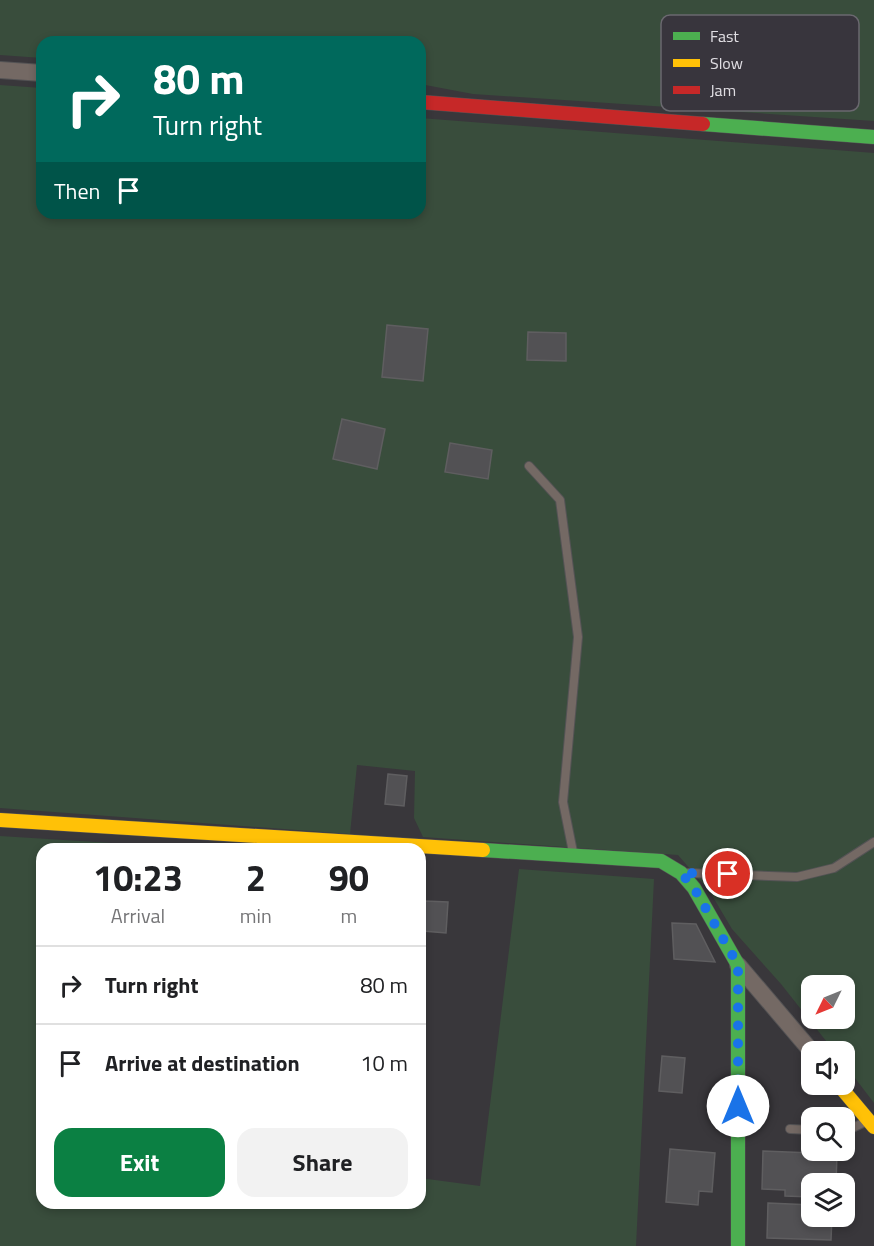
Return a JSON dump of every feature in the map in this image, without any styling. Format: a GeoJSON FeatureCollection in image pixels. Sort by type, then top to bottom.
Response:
{"type":"FeatureCollection","features":[{"type":"Feature","properties":{"kind":"street"},"geometry":{"type":"LineString","coordinates":[[0,70],[36,73]]}},
{"type":"Feature","properties":{"kind":"street"},"geometry":{"type":"LineString","coordinates":[[426,102],[874,137]]}},
{"type":"Feature","properties":{"kind":"street"},"geometry":{"type":"LineString","coordinates":[[0,820],[366,843]]}},
{"type":"Feature","properties":{"kind":"street"},"geometry":{"type":"LineString","coordinates":[[426,847],[662,861],[681,873],[694,888],[738,965],[803,1041]]}},
{"type":"Feature","properties":{"kind":"street"},"geometry":{"type":"LineString","coordinates":[[738,965],[738,1246]]}},
{"type":"Feature","properties":{"kind":"street"},"geometry":{"type":"LineString","coordinates":[[847,1095],[871,1124]]}},
{"type":"Feature","properties":{"kind":"lane"},"geometry":{"type":"LineString","coordinates":[[528,466],[560,500],[578,638],[563,802],[573,856]]}},
{"type":"Feature","properties":{"kind":"lane"},"geometry":{"type":"LineString","coordinates":[[681,873],[797,877],[834,868],[874,842]]}},
{"type":"Feature","properties":{"kind":"lane"},"geometry":{"type":"LineString","coordinates":[[855,1129],[871,1124]]}},
{"type":"Feature","properties":{"kind":"lane"},"geometry":{"type":"LineString","coordinates":[[790,1129],[801,1130]]}},
{"type":"Feature","properties":{"kind":"green space"},"geometry":{"type":"Polygon","coordinates":[[[0,0],[874,0],[874,121],[725,111],[859,111],[859,15],[661,15],[661,107],[473,94],[426,85],[426,36],[36,36],[36,58],[0,55],[0,0]]]}},
{"type":"Feature","properties":{"kind":"green space"},"geometry":{"type":"Polygon","coordinates":[[[0,85],[36,88],[36,219],[426,219],[426,118],[874,153],[874,1103],[855,1078],[855,1041],[826,1041],[817,1029],[855,1029],[855,975],[801,975],[801,1009],[732,929],[710,892],[678,855],[423,837],[414,818],[415,771],[357,765],[350,834],[0,808],[0,85]]]}},
{"type":"Feature","properties":{"kind":"green space"},"geometry":{"type":"Polygon","coordinates":[[[0,836],[111,843],[36,843],[36,1209],[426,1209],[426,1179],[480,1186],[519,869],[654,879],[636,1246],[0,1246],[0,836]]]}},
{"type":"Feature","properties":{"kind":"building"},"geometry":{"type":"Polygon","coordinates":[[[387,325],[428,329],[423,381],[382,377],[387,325]]]}},
{"type":"Feature","properties":{"kind":"building"},"geometry":{"type":"Polygon","coordinates":[[[528,332],[566,333],[566,361],[527,360],[528,332]]]}},
{"type":"Feature","properties":{"kind":"building"},"geometry":{"type":"Polygon","coordinates":[[[342,419],[385,429],[377,469],[333,459],[342,419]]]}},
{"type":"Feature","properties":{"kind":"building"},"geometry":{"type":"Polygon","coordinates":[[[450,443],[492,450],[488,479],[445,472],[450,443]]]}},
{"type":"Feature","properties":{"kind":"building"},"geometry":{"type":"Polygon","coordinates":[[[388,774],[407,776],[404,806],[385,804],[388,774]]]}},
{"type":"Feature","properties":{"kind":"building"},"geometry":{"type":"Polygon","coordinates":[[[426,901],[448,902],[446,933],[426,931],[426,901]]]}},
{"type":"Feature","properties":{"kind":"building"},"geometry":{"type":"Polygon","coordinates":[[[672,923],[696,924],[715,962],[674,959],[672,923]]]}},
{"type":"Feature","properties":{"kind":"building"},"geometry":{"type":"Polygon","coordinates":[[[662,1056],[685,1058],[682,1093],[659,1091],[662,1056]]]}},
{"type":"Feature","properties":{"kind":"building"},"geometry":{"type":"Polygon","coordinates":[[[670,1149],[715,1153],[712,1192],[699,1191],[698,1205],[666,1202],[670,1149]]]}},
{"type":"Feature","properties":{"kind":"building"},"geometry":{"type":"Polygon","coordinates":[[[763,1151],[801,1153],[801,1161],[837,1161],[836,1173],[801,1173],[801,1197],[785,1196],[785,1190],[762,1189],[763,1151]]]}},
{"type":"Feature","properties":{"kind":"building"},"geometry":{"type":"Polygon","coordinates":[[[768,1203],[801,1204],[801,1227],[832,1227],[831,1240],[767,1238],[768,1203]]]}},
{"type":"Feature","properties":{"kind":"traffic: fast"},"geometry":{"type":"LineString","coordinates":[[703,124],[874,137]]}},
{"type":"Feature","properties":{"kind":"traffic: fast"},"geometry":{"type":"LineString","coordinates":[[483,850],[661,861],[681,873],[694,888],[738,965],[738,1246]]}},
{"type":"Feature","properties":{"kind":"traffic: slow"},"geometry":{"type":"LineString","coordinates":[[0,820],[370,843]]}},
{"type":"Feature","properties":{"kind":"traffic: slow"},"geometry":{"type":"LineString","coordinates":[[426,846],[483,850]]}},
{"type":"Feature","properties":{"kind":"traffic: slow"},"geometry":{"type":"LineString","coordinates":[[847,1095],[874,1127]]}},
{"type":"Feature","properties":{"kind":"traffic: jam"},"geometry":{"type":"LineString","coordinates":[[426,102],[703,124]]}},
{"type":"Feature","properties":{"kind":"route"},"geometry":{"type":"LineString","coordinates":[[728,874],[681,873],[694,888],[738,965],[738,1106]]}}]}
